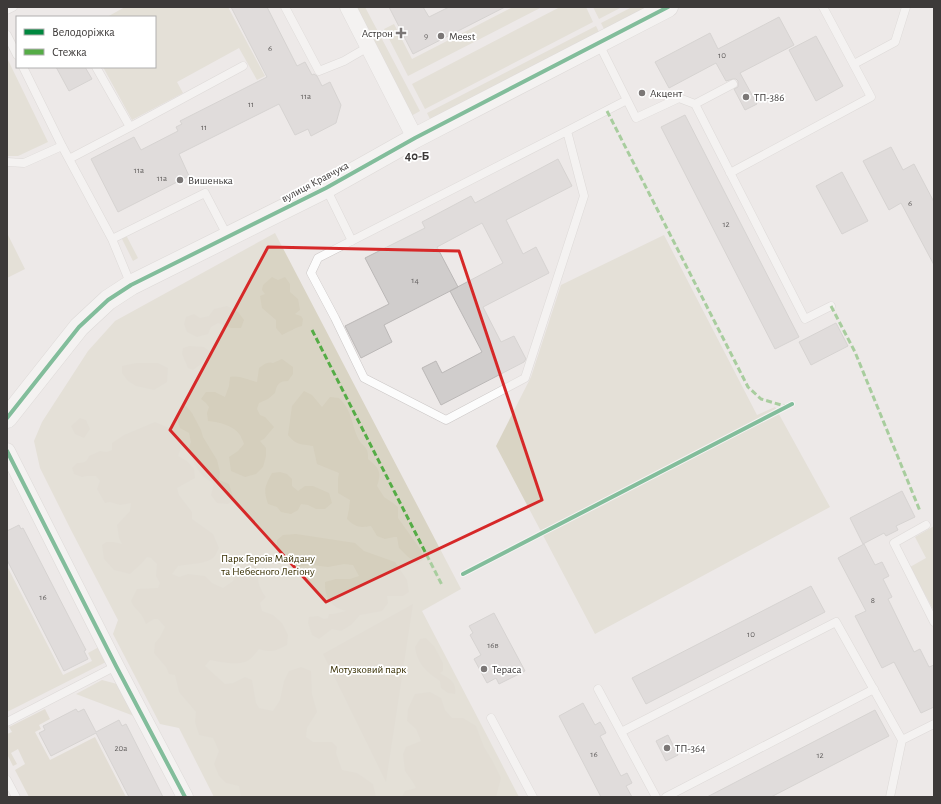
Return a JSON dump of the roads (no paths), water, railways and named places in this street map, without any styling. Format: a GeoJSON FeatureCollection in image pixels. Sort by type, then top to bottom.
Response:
{"type":"FeatureCollection","features":[{"type":"Feature","properties":{"kind":"street"},"geometry":{"type":"LineString","coordinates":[[348,7],[415,138]]}},
{"type":"Feature","properties":{"kind":"street","name":"вулиця Кравчука"},"geometry":{"type":"LineString","coordinates":[[7,418],[79,327],[108,300],[131,285],[326,188],[415,138],[668,7]]}},
{"type":"Feature","properties":{"kind":"street"},"geometry":{"type":"LineString","coordinates":[[10,462],[185,797]]}},
{"type":"Feature","properties":{"kind":"lane"},"geometry":{"type":"LineString","coordinates":[[7,10],[13,7]]}},
{"type":"Feature","properties":{"kind":"lane"},"geometry":{"type":"LineString","coordinates":[[286,7],[319,71],[344,61],[368,47]]}},
{"type":"Feature","properties":{"kind":"lane"},"geometry":{"type":"LineString","coordinates":[[730,173],[871,97],[823,7]]}},
{"type":"Feature","properties":{"kind":"lane"},"geometry":{"type":"LineString","coordinates":[[854,64],[895,42],[906,7]]}},
{"type":"Feature","properties":{"kind":"lane"},"geometry":{"type":"LineString","coordinates":[[7,35],[16,53]]}},
{"type":"Feature","properties":{"kind":"lane"},"geometry":{"type":"LineString","coordinates":[[598,43],[636,118],[679,98],[695,104],[805,319],[831,306]]}},
{"type":"Feature","properties":{"kind":"lane"},"geometry":{"type":"LineString","coordinates":[[69,159],[243,66]]}},
{"type":"Feature","properties":{"kind":"lane"},"geometry":{"type":"LineString","coordinates":[[23,68],[62,146],[112,239],[131,285]]}},
{"type":"Feature","properties":{"kind":"lane"},"geometry":{"type":"LineString","coordinates":[[97,68],[130,127]]}},
{"type":"Feature","properties":{"kind":"lane"},"geometry":{"type":"LineString","coordinates":[[695,104],[733,84]]}},
{"type":"Feature","properties":{"kind":"lane"},"geometry":{"type":"LineString","coordinates":[[567,131],[584,196],[525,378],[446,420],[364,378],[311,273],[318,258],[627,100]]}},
{"type":"Feature","properties":{"kind":"lane"},"geometry":{"type":"LineString","coordinates":[[7,162],[24,163],[62,146]]}},
{"type":"Feature","properties":{"kind":"lane"},"geometry":{"type":"LineString","coordinates":[[326,188],[352,241]]}},
{"type":"Feature","properties":{"kind":"lane"},"geometry":{"type":"LineString","coordinates":[[112,239],[205,193],[228,238]]}},
{"type":"Feature","properties":{"kind":"lane"},"geometry":{"type":"LineString","coordinates":[[926,525],[894,543],[934,622]]}},
{"type":"Feature","properties":{"kind":"lane"},"geometry":{"type":"LineString","coordinates":[[621,732],[836,622],[902,740],[890,797]]}},
{"type":"Feature","properties":{"kind":"lane"},"geometry":{"type":"LineString","coordinates":[[7,722],[116,666]]}},
{"type":"Feature","properties":{"kind":"lane"},"geometry":{"type":"LineString","coordinates":[[598,689],[656,797]]}},
{"type":"Feature","properties":{"kind":"lane"},"geometry":{"type":"LineString","coordinates":[[666,797],[874,689]]}},
{"type":"Feature","properties":{"kind":"lane"},"geometry":{"type":"LineString","coordinates":[[491,718],[533,797]]}},
{"type":"Feature","properties":{"kind":"lane"},"geometry":{"type":"LineString","coordinates":[[902,740],[934,724]]}},
{"type":"Feature","properties":{"kind":"lane"},"geometry":{"type":"LineString","coordinates":[[7,780],[16,797]]}},
{"type":"Feature","properties":{"kind":"place","name":"Астрон"},"geometry":{"type":"Point","coordinates":[401,33]}},
{"type":"Feature","properties":{"kind":"place","name":"Meest"},"geometry":{"type":"Point","coordinates":[441,36]}},
{"type":"Feature","properties":{"kind":"place","name":"Акцент"},"geometry":{"type":"Point","coordinates":[642,93]}},
{"type":"Feature","properties":{"kind":"place","name":"ТП-386"},"geometry":{"type":"Point","coordinates":[746,97]}},
{"type":"Feature","properties":{"kind":"place","name":"Вишенька"},"geometry":{"type":"Point","coordinates":[180,180]}},
{"type":"Feature","properties":{"kind":"place","name":"Тераса"},"geometry":{"type":"Point","coordinates":[484,669]}},
{"type":"Feature","properties":{"kind":"place","name":"ТП-364"},"geometry":{"type":"Point","coordinates":[667,748]}},
{"type":"Feature","properties":{"kind":"district","name":"40-Б"},"geometry":{"type":"Point","coordinates":[417,156]}},
{"type":"Feature","properties":{"kind":"park label","name":"Парк Героїв Майдану та Небесного Легіону"},"geometry":{"type":"Point","coordinates":[268,564]}},
{"type":"Feature","properties":{"kind":"park label","name":"Мотузковий парк"},"geometry":{"type":"Point","coordinates":[368,669]}}]}
